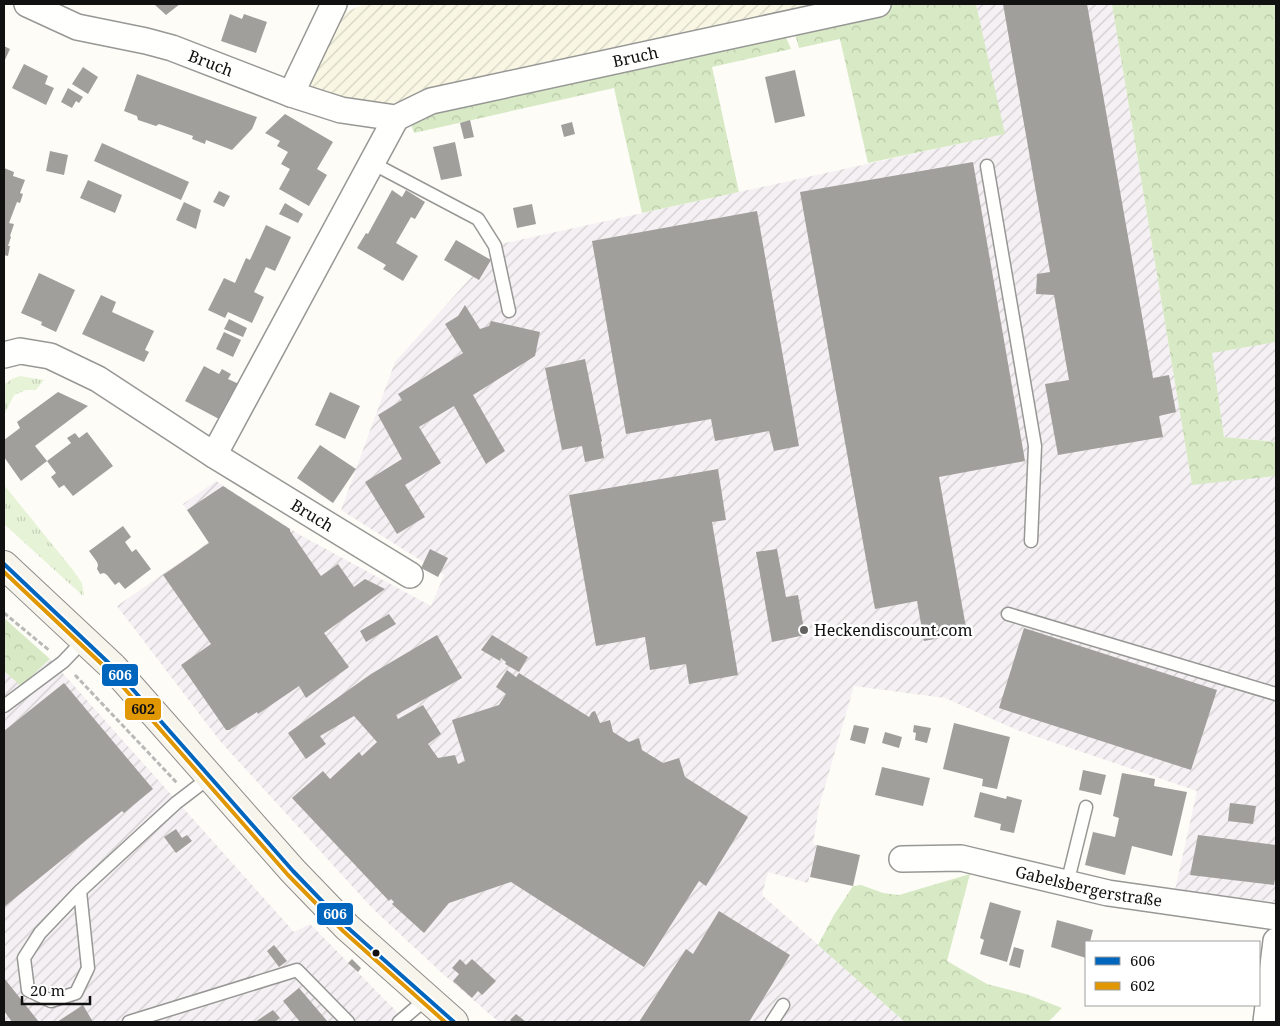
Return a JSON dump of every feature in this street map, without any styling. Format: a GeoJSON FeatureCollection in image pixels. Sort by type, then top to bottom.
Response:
{"type":"FeatureCollection","features":[{"type":"Feature","properties":{"kind":"main road"},"geometry":{"type":"LineString","coordinates":[[4,565],[85,639],[126,681],[293,871],[347,927],[454,1022]]}},
{"type":"Feature","properties":{"kind":"street","name":"Bruch"},"geometry":{"type":"LineString","coordinates":[[27,4],[77,27],[172,48],[290,94],[341,110],[396,118],[432,101],[878,4]]}},
{"type":"Feature","properties":{"kind":"street"},"geometry":{"type":"LineString","coordinates":[[290,94],[334,4]]}},
{"type":"Feature","properties":{"kind":"street"},"geometry":{"type":"LineString","coordinates":[[214,455],[396,118]]}},
{"type":"Feature","properties":{"kind":"street","name":"Bruch"},"geometry":{"type":"LineString","coordinates":[[4,355],[20,351],[50,356],[98,379],[214,455],[410,575]]}},
{"type":"Feature","properties":{"kind":"street","name":"Gabelsbergerstraße"},"geometry":{"type":"LineString","coordinates":[[902,859],[961,858],[1108,893],[1276,918]]}},
{"type":"Feature","properties":{"kind":"street"},"geometry":{"type":"LineString","coordinates":[[1266,1022],[1276,941]]}},
{"type":"Feature","properties":{"kind":"lane"},"geometry":{"type":"LineString","coordinates":[[372,164],[478,219],[496,246],[508,311]]}},
{"type":"Feature","properties":{"kind":"lane"},"geometry":{"type":"LineString","coordinates":[[987,166],[1035,446],[1031,541]]}},
{"type":"Feature","properties":{"kind":"lane"},"geometry":{"type":"LineString","coordinates":[[1008,614],[1276,694]]}},
{"type":"Feature","properties":{"kind":"lane"},"geometry":{"type":"LineString","coordinates":[[4,706],[63,662],[85,639]]}},
{"type":"Feature","properties":{"kind":"lane"},"geometry":{"type":"LineString","coordinates":[[80,891],[88,968],[76,993],[51,1001],[28,990],[24,958],[40,933],[80,891],[187,794],[210,776]]}},
{"type":"Feature","properties":{"kind":"lane"},"geometry":{"type":"LineString","coordinates":[[1066,884],[1086,806]]}},
{"type":"Feature","properties":{"kind":"lane"},"geometry":{"type":"LineString","coordinates":[[129,1022],[297,970],[348,1022]]}},
{"type":"Feature","properties":{"kind":"lane"},"geometry":{"type":"LineString","coordinates":[[399,1022],[426,999]]}},
{"type":"Feature","properties":{"kind":"lane"},"geometry":{"type":"LineString","coordinates":[[772,1022],[783,1004]]}},
{"type":"Feature","properties":{"kind":"path"},"geometry":{"type":"LineString","coordinates":[[4,612],[63,662],[187,794]]}},
{"type":"Feature","properties":{"kind":"shaded area"},"geometry":{"type":"Polygon","coordinates":[[[365,4],[851,4],[421,98],[374,106],[312,90],[307,82],[334,17],[365,4]]]}},
{"type":"Feature","properties":{"kind":"shaded area"},"geometry":{"type":"Polygon","coordinates":[[[976,4],[1112,4],[1192,484],[1276,476],[1276,902],[1175,890],[1197,791],[1017,730],[945,698],[854,686],[819,807],[813,844],[817,845],[808,883],[768,872],[762,895],[905,1022],[499,1022],[443,974],[372,908],[220,741],[117,606],[209,542],[183,504],[216,481],[300,535],[431,606],[444,575],[341,510],[395,362],[501,244],[1004,134],[976,4]]]}},
{"type":"Feature","properties":{"kind":"shaded area"},"geometry":{"type":"Polygon","coordinates":[[[1276,342],[1276,442],[1224,437],[1211,353],[1276,342]]]}},
{"type":"Feature","properties":{"kind":"shaded area"},"geometry":{"type":"Polygon","coordinates":[[[50,659],[294,932],[310,924],[407,1022],[4,1022],[4,671],[22,686],[50,659]]]}},
{"type":"Feature","properties":{"kind":"green space"},"geometry":{"type":"Polygon","coordinates":[[[888,4],[976,4],[1005,134],[868,163],[840,39],[799,48],[793,27],[888,4]]]}},
{"type":"Feature","properties":{"kind":"green space"},"geometry":{"type":"Polygon","coordinates":[[[1112,4],[1276,4],[1276,342],[1212,353],[1224,437],[1276,442],[1276,476],[1192,485],[1112,4]]]}},
{"type":"Feature","properties":{"kind":"green space"},"geometry":{"type":"Polygon","coordinates":[[[785,35],[791,49],[712,67],[739,192],[642,213],[614,88],[414,133],[411,119],[413,114],[785,35]]]}},
{"type":"Feature","properties":{"kind":"green space"},"geometry":{"type":"Polygon","coordinates":[[[20,376],[44,380],[36,390],[26,390],[14,395],[4,415],[4,385],[20,376]]]}},
{"type":"Feature","properties":{"kind":"green space"},"geometry":{"type":"Polygon","coordinates":[[[4,485],[73,570],[82,583],[84,595],[4,524],[4,485]]]}},
{"type":"Feature","properties":{"kind":"green space"},"geometry":{"type":"Polygon","coordinates":[[[4,618],[50,659],[21,686],[4,671],[4,618]]]}},
{"type":"Feature","properties":{"kind":"green space"},"geometry":{"type":"Polygon","coordinates":[[[970,874],[947,961],[987,984],[1026,994],[1062,1008],[1048,1022],[905,1022],[818,945],[834,915],[853,886],[861,885],[883,893],[899,895],[970,874]]]}},
{"type":"Feature","properties":{"kind":"building"},"geometry":{"type":"Polygon","coordinates":[[[154,4],[180,4],[166,15],[154,4]]]}},
{"type":"Feature","properties":{"kind":"building"},"geometry":{"type":"Polygon","coordinates":[[[1003,4],[1087,4],[1153,378],[1169,375],[1176,412],[1159,416],[1163,437],[1058,455],[1045,384],[1069,380],[1054,295],[1036,294],[1037,274],[1050,272],[1003,4]]]}},
{"type":"Feature","properties":{"kind":"building"},"geometry":{"type":"Polygon","coordinates":[[[230,14],[242,19],[244,14],[267,22],[256,53],[221,41],[230,14]]]}},
{"type":"Feature","properties":{"kind":"building"},"geometry":{"type":"Polygon","coordinates":[[[4,46],[10,49],[4,62],[4,46]]]}},
{"type":"Feature","properties":{"kind":"building"},"geometry":{"type":"Polygon","coordinates":[[[24,64],[48,76],[45,84],[54,88],[46,105],[12,88],[24,64]]]}},
{"type":"Feature","properties":{"kind":"building"},"geometry":{"type":"Polygon","coordinates":[[[83,67],[98,77],[88,94],[72,84],[83,67]]]}},
{"type":"Feature","properties":{"kind":"building"},"geometry":{"type":"Polygon","coordinates":[[[795,70],[805,116],[775,123],[765,77],[795,70]]]}},
{"type":"Feature","properties":{"kind":"building"},"geometry":{"type":"Polygon","coordinates":[[[137,74],[257,117],[252,129],[232,150],[206,140],[205,144],[192,139],[193,136],[159,124],[156,126],[138,120],[137,116],[124,111],[137,74]]]}},
{"type":"Feature","properties":{"kind":"building"},"geometry":{"type":"Polygon","coordinates":[[[68,88],[83,97],[79,103],[76,101],[72,108],[61,102],[68,88]]]}},
{"type":"Feature","properties":{"kind":"building"},"geometry":{"type":"Polygon","coordinates":[[[285,114],[333,142],[317,169],[327,175],[309,206],[279,189],[290,169],[281,164],[288,152],[277,146],[280,141],[265,133],[285,114]]]}},
{"type":"Feature","properties":{"kind":"building"},"geometry":{"type":"Polygon","coordinates":[[[470,120],[474,137],[464,139],[460,123],[470,120]]]}},
{"type":"Feature","properties":{"kind":"building"},"geometry":{"type":"Polygon","coordinates":[[[572,122],[575,134],[564,137],[561,125],[572,122]]]}},
{"type":"Feature","properties":{"kind":"building"},"geometry":{"type":"Polygon","coordinates":[[[455,142],[462,176],[441,180],[433,147],[455,142]]]}},
{"type":"Feature","properties":{"kind":"building"},"geometry":{"type":"Polygon","coordinates":[[[102,143],[189,182],[181,200],[94,161],[102,143]]]}},
{"type":"Feature","properties":{"kind":"building"},"geometry":{"type":"Polygon","coordinates":[[[50,151],[68,155],[64,175],[46,171],[50,151]]]}},
{"type":"Feature","properties":{"kind":"building"},"geometry":{"type":"Polygon","coordinates":[[[973,162],[1025,461],[939,477],[967,633],[924,641],[917,601],[875,609],[800,192],[973,162]]]}},
{"type":"Feature","properties":{"kind":"building"},"geometry":{"type":"Polygon","coordinates":[[[4,168],[14,172],[13,176],[25,180],[20,193],[23,194],[20,203],[17,202],[9,223],[14,224],[8,246],[10,246],[8,256],[4,255],[4,168]]]}},
{"type":"Feature","properties":{"kind":"building"},"geometry":{"type":"Polygon","coordinates":[[[88,180],[122,195],[115,213],[80,198],[88,180]]]}},
{"type":"Feature","properties":{"kind":"building"},"geometry":{"type":"Polygon","coordinates":[[[392,190],[402,197],[406,190],[425,202],[415,219],[411,217],[396,243],[418,256],[403,281],[383,269],[386,265],[357,248],[366,233],[368,234],[392,190]]]}},
{"type":"Feature","properties":{"kind":"building"},"geometry":{"type":"Polygon","coordinates":[[[219,191],[230,196],[224,207],[213,202],[219,191]]]}},
{"type":"Feature","properties":{"kind":"building"},"geometry":{"type":"Polygon","coordinates":[[[184,202],[201,210],[196,229],[176,220],[184,202]]]}},
{"type":"Feature","properties":{"kind":"building"},"geometry":{"type":"Polygon","coordinates":[[[285,203],[303,214],[298,223],[279,214],[285,203]]]}},
{"type":"Feature","properties":{"kind":"building"},"geometry":{"type":"Polygon","coordinates":[[[532,204],[536,224],[517,228],[513,208],[532,204]]]}},
{"type":"Feature","properties":{"kind":"building"},"geometry":{"type":"Polygon","coordinates":[[[757,211],[799,446],[774,451],[769,431],[715,441],[711,419],[626,434],[592,241],[757,211]]]}},
{"type":"Feature","properties":{"kind":"building"},"geometry":{"type":"Polygon","coordinates":[[[266,225],[291,237],[275,271],[266,267],[254,292],[264,297],[252,323],[228,312],[225,318],[208,310],[224,278],[235,283],[246,258],[250,260],[266,225]]]}},
{"type":"Feature","properties":{"kind":"building"},"geometry":{"type":"Polygon","coordinates":[[[456,240],[491,260],[479,280],[444,260],[456,240]]]}},
{"type":"Feature","properties":{"kind":"building"},"geometry":{"type":"Polygon","coordinates":[[[39,273],[75,290],[56,332],[41,325],[42,322],[21,313],[39,273]]]}},
{"type":"Feature","properties":{"kind":"building"},"geometry":{"type":"Polygon","coordinates":[[[101,295],[116,302],[112,312],[154,331],[145,350],[149,352],[144,362],[82,334],[101,295]]]}},
{"type":"Feature","properties":{"kind":"building"},"geometry":{"type":"Polygon","coordinates":[[[465,305],[480,329],[489,326],[491,321],[540,332],[535,356],[473,395],[505,451],[486,464],[454,406],[419,427],[441,463],[405,485],[425,517],[397,534],[365,482],[402,459],[378,415],[402,400],[398,394],[463,353],[445,324],[458,316],[465,305]]]}},
{"type":"Feature","properties":{"kind":"building"},"geometry":{"type":"Polygon","coordinates":[[[229,319],[247,328],[243,337],[224,329],[229,319]]]}},
{"type":"Feature","properties":{"kind":"building"},"geometry":{"type":"Polygon","coordinates":[[[224,332],[241,340],[233,357],[216,349],[224,332]]]}},
{"type":"Feature","properties":{"kind":"building"},"geometry":{"type":"Polygon","coordinates":[[[585,359],[604,458],[585,462],[582,446],[562,450],[545,368],[585,359]]]}},
{"type":"Feature","properties":{"kind":"building"},"geometry":{"type":"Polygon","coordinates":[[[204,366],[219,374],[222,369],[231,374],[228,379],[239,384],[221,420],[185,401],[204,366]]]}},
{"type":"Feature","properties":{"kind":"building"},"geometry":{"type":"Polygon","coordinates":[[[58,392],[88,406],[35,446],[47,461],[21,481],[4,457],[4,440],[20,428],[17,422],[58,392]]]}},
{"type":"Feature","properties":{"kind":"building"},"geometry":{"type":"Polygon","coordinates":[[[330,392],[360,406],[345,439],[315,425],[330,392]]]}},
{"type":"Feature","properties":{"kind":"building"},"geometry":{"type":"Polygon","coordinates":[[[87,432],[113,466],[73,496],[64,485],[59,488],[51,477],[56,473],[47,461],[71,443],[67,438],[75,433],[79,438],[87,432]]]}},
{"type":"Feature","properties":{"kind":"building"},"geometry":{"type":"Polygon","coordinates":[[[320,445],[356,469],[333,503],[297,478],[320,445]]]}},
{"type":"Feature","properties":{"kind":"building"},"geometry":{"type":"Polygon","coordinates":[[[718,469],[726,520],[712,522],[738,675],[689,684],[686,664],[650,670],[645,637],[596,646],[569,495],[718,469]]]}},
{"type":"Feature","properties":{"kind":"building"},"geometry":{"type":"Polygon","coordinates":[[[223,486],[290,529],[321,576],[338,564],[354,587],[365,579],[385,589],[324,633],[349,667],[306,698],[299,686],[258,714],[257,712],[229,730],[226,730],[181,665],[211,644],[163,575],[209,543],[187,510],[223,486]]]}},
{"type":"Feature","properties":{"kind":"building"},"geometry":{"type":"Polygon","coordinates":[[[123,526],[131,537],[125,542],[132,552],[136,549],[151,569],[125,589],[119,582],[115,585],[104,573],[100,574],[97,569],[97,562],[89,551],[123,526]]]}},
{"type":"Feature","properties":{"kind":"building"},"geometry":{"type":"Polygon","coordinates":[[[430,549],[448,558],[438,577],[421,568],[430,549]]]}},
{"type":"Feature","properties":{"kind":"building"},"geometry":{"type":"Polygon","coordinates":[[[777,549],[786,597],[798,595],[805,635],[772,642],[756,552],[777,549]]]}},
{"type":"Feature","properties":{"kind":"building"},"geometry":{"type":"Polygon","coordinates":[[[389,614],[396,624],[366,642],[360,631],[389,614]]]}},
{"type":"Feature","properties":{"kind":"building"},"geometry":{"type":"Polygon","coordinates":[[[1024,628],[1217,690],[1191,770],[999,708],[1024,628]]]}},
{"type":"Feature","properties":{"kind":"building"},"geometry":{"type":"Polygon","coordinates":[[[437,635],[462,678],[396,715],[398,719],[423,705],[441,734],[428,744],[438,758],[455,755],[458,764],[465,761],[452,720],[499,705],[506,694],[496,687],[507,670],[516,677],[519,673],[589,717],[595,711],[600,723],[610,720],[613,732],[629,742],[639,738],[642,750],[663,763],[679,758],[685,777],[748,817],[706,886],[699,881],[644,967],[511,882],[449,903],[424,933],[392,904],[394,902],[391,899],[389,901],[292,798],[323,771],[330,779],[359,752],[362,756],[377,742],[354,716],[320,736],[326,744],[306,759],[288,733],[371,674],[437,635]]]}},
{"type":"Feature","properties":{"kind":"building"},"geometry":{"type":"Polygon","coordinates":[[[492,635],[528,657],[519,672],[505,664],[506,662],[501,658],[500,661],[481,650],[492,635]]]}},
{"type":"Feature","properties":{"kind":"building"},"geometry":{"type":"Polygon","coordinates":[[[64,683],[153,789],[124,813],[122,811],[4,907],[4,731],[64,683]]]}},
{"type":"Feature","properties":{"kind":"building"},"geometry":{"type":"Polygon","coordinates":[[[954,723],[1010,737],[997,789],[982,786],[983,779],[943,769],[954,723]]]}},
{"type":"Feature","properties":{"kind":"building"},"geometry":{"type":"Polygon","coordinates":[[[854,725],[869,728],[865,744],[850,740],[854,725]]]}},
{"type":"Feature","properties":{"kind":"building"},"geometry":{"type":"Polygon","coordinates":[[[914,725],[931,728],[927,743],[915,740],[914,725]]]}},
{"type":"Feature","properties":{"kind":"building"},"geometry":{"type":"Polygon","coordinates":[[[885,732],[902,737],[899,748],[882,743],[885,732]]]}},
{"type":"Feature","properties":{"kind":"building"},"geometry":{"type":"Polygon","coordinates":[[[882,767],[930,778],[923,806],[875,795],[882,767]]]}},
{"type":"Feature","properties":{"kind":"building"},"geometry":{"type":"Polygon","coordinates":[[[1083,770],[1106,775],[1101,795],[1079,790],[1083,770]]]}},
{"type":"Feature","properties":{"kind":"building"},"geometry":{"type":"Polygon","coordinates":[[[1122,773],[1155,779],[1154,786],[1187,792],[1172,856],[1132,846],[1125,875],[1085,865],[1093,832],[1115,837],[1119,818],[1113,816],[1122,773]]]}},
{"type":"Feature","properties":{"kind":"building"},"geometry":{"type":"Polygon","coordinates":[[[980,792],[1006,799],[1007,796],[1022,800],[1014,833],[1000,830],[1001,824],[974,817],[980,792]]]}},
{"type":"Feature","properties":{"kind":"building"},"geometry":{"type":"Polygon","coordinates":[[[1230,803],[1256,806],[1253,824],[1228,821],[1230,803]]]}},
{"type":"Feature","properties":{"kind":"building"},"geometry":{"type":"Polygon","coordinates":[[[176,829],[182,838],[187,835],[192,841],[176,853],[164,837],[176,829]]]}},
{"type":"Feature","properties":{"kind":"building"},"geometry":{"type":"Polygon","coordinates":[[[1198,835],[1276,845],[1274,885],[1190,875],[1198,835]]]}},
{"type":"Feature","properties":{"kind":"building"},"geometry":{"type":"Polygon","coordinates":[[[817,845],[860,855],[853,886],[810,877],[817,845]]]}},
{"type":"Feature","properties":{"kind":"building"},"geometry":{"type":"Polygon","coordinates":[[[990,902],[1021,911],[1007,962],[980,954],[984,940],[980,938],[990,902]]]}},
{"type":"Feature","properties":{"kind":"building"},"geometry":{"type":"Polygon","coordinates":[[[719,911],[790,955],[749,1022],[639,1022],[686,949],[693,954],[719,911]]]}},
{"type":"Feature","properties":{"kind":"building"},"geometry":{"type":"Polygon","coordinates":[[[1057,920],[1093,930],[1090,941],[1085,941],[1085,958],[1051,947],[1057,920]]]}},
{"type":"Feature","properties":{"kind":"building"},"geometry":{"type":"Polygon","coordinates":[[[274,945],[287,961],[279,967],[267,951],[274,945]]]}},
{"type":"Feature","properties":{"kind":"building"},"geometry":{"type":"Polygon","coordinates":[[[1014,947],[1024,950],[1020,968],[1009,965],[1014,947]]]}},
{"type":"Feature","properties":{"kind":"building"},"geometry":{"type":"Polygon","coordinates":[[[352,959],[361,968],[358,972],[348,963],[352,959]]]}},
{"type":"Feature","properties":{"kind":"building"},"geometry":{"type":"Polygon","coordinates":[[[460,959],[466,965],[472,959],[496,981],[482,995],[478,991],[472,998],[453,981],[459,974],[452,968],[460,959]]]}},
{"type":"Feature","properties":{"kind":"building"},"geometry":{"type":"Polygon","coordinates":[[[4,978],[39,1022],[12,1022],[4,1011],[4,978]]]}},
{"type":"Feature","properties":{"kind":"building"},"geometry":{"type":"Polygon","coordinates":[[[299,988],[328,1022],[300,1022],[283,1001],[299,988]]]}},
{"type":"Feature","properties":{"kind":"building"},"geometry":{"type":"Polygon","coordinates":[[[83,1005],[93,1022],[57,1022],[83,1005]]]}},
{"type":"Feature","properties":{"kind":"building"},"geometry":{"type":"Polygon","coordinates":[[[273,1010],[280,1018],[275,1022],[255,1022],[273,1010]]]}},
{"type":"Feature","properties":{"kind":"building"},"geometry":{"type":"Polygon","coordinates":[[[516,1014],[526,1022],[512,1022],[510,1020],[516,1014]]]}},
{"type":"Feature","properties":{"kind":"transit line","name":"606"},"geometry":{"type":"LineString","coordinates":[[4,564],[113,667],[293,871],[347,927],[454,1022]]}},
{"type":"Feature","properties":{"kind":"transit line","name":"602"},"geometry":{"type":"LineString","coordinates":[[4,572],[109,671],[288,875],[343,931],[445,1022]]}},
{"type":"Feature","properties":{"kind":"place","name":"Heckendiscount.com"},"geometry":{"type":"Point","coordinates":[804,630]}}]}
